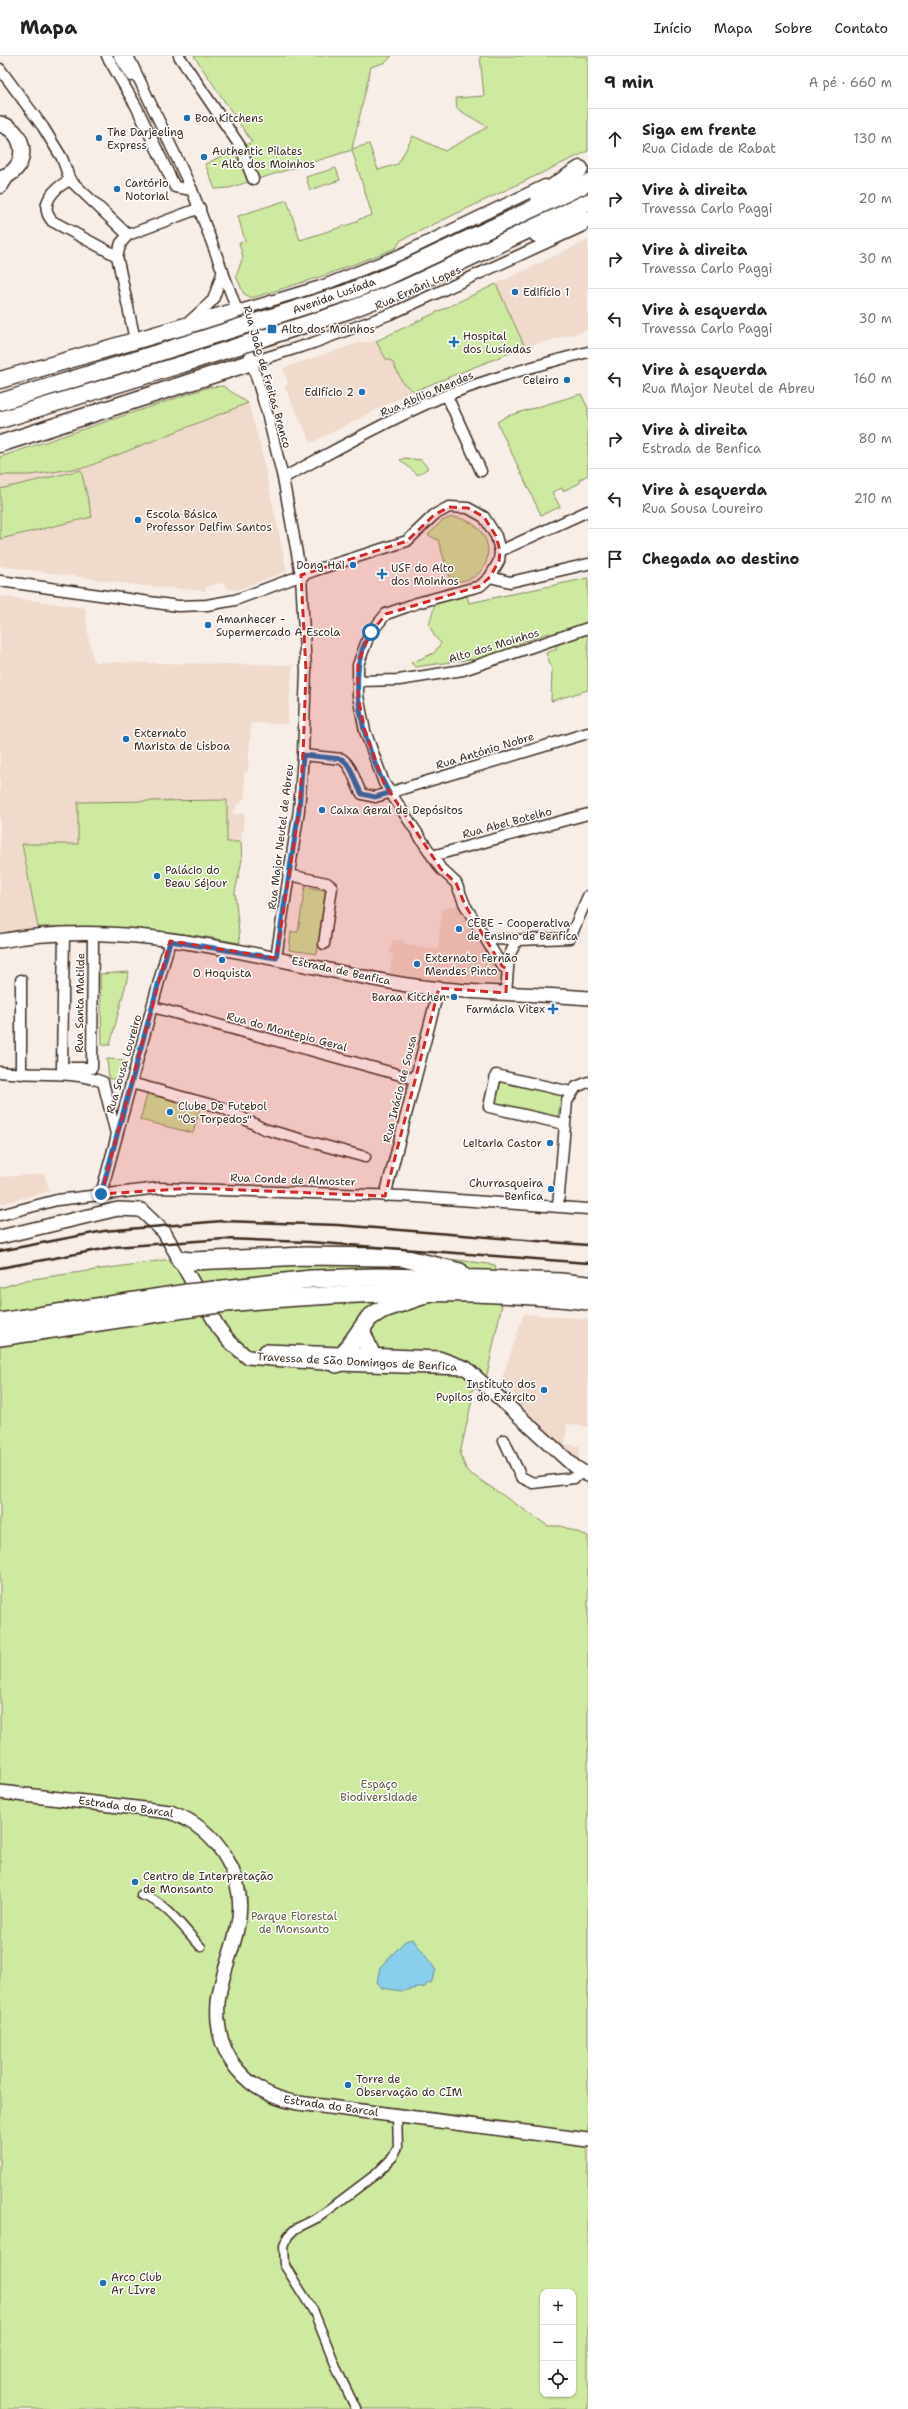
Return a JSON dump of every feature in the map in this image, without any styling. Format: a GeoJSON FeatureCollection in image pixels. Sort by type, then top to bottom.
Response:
{"type":"FeatureCollection","features":[{"type":"Feature","properties":{"kind":"highway"},"geometry":{"type":"LineString","coordinates":[[180,1260],[192,1262],[306,1256],[398,1258],[487,1279]]}},
{"type":"Feature","properties":{"kind":"highway"},"geometry":{"type":"LineString","coordinates":[[225,1296],[311,1279],[487,1279],[560,1282],[588,1285]]}},
{"type":"Feature","properties":{"kind":"highway"},"geometry":{"type":"LineString","coordinates":[[340,1358],[369,1318],[381,1310],[436,1292]]}},
{"type":"Feature","properties":{"kind":"highway"},"geometry":{"type":"LineString","coordinates":[[0,1322],[225,1296],[436,1292],[486,1293],[588,1301]]}},
{"type":"Feature","properties":{"kind":"highway"},"geometry":{"type":"LineString","coordinates":[[0,1337],[189,1300]]}},
{"type":"Feature","properties":{"kind":"highway"},"geometry":{"type":"LineString","coordinates":[[361,1330],[371,1354]]}},
{"type":"Feature","properties":{"kind":"main road"},"geometry":{"type":"LineString","coordinates":[[0,124],[14,131],[22,147],[19,165],[2,180]]}},
{"type":"Feature","properties":{"kind":"main road"},"geometry":{"type":"LineString","coordinates":[[493,228],[584,167]]}},
{"type":"Feature","properties":{"kind":"main road","name":"Avenida Lusíada"},"geometry":{"type":"LineString","coordinates":[[0,402],[297,310],[395,273],[588,182]]}},
{"type":"Feature","properties":{"kind":"main road","name":"Avenida Lusíada"},"geometry":{"type":"LineString","coordinates":[[0,420],[154,373],[347,311],[403,289],[588,202]]}},
{"type":"Feature","properties":{"kind":"main road"},"geometry":{"type":"LineString","coordinates":[[504,242],[588,219]]}},
{"type":"Feature","properties":{"kind":"main road"},"geometry":{"type":"LineString","coordinates":[[0,380],[26,371],[182,328],[236,311]]}},
{"type":"Feature","properties":{"kind":"main road"},"geometry":{"type":"LineString","coordinates":[[0,444],[252,362]]}},
{"type":"Feature","properties":{"kind":"main road"},"geometry":{"type":"LineString","coordinates":[[0,391],[62,374],[121,365]]}},
{"type":"Feature","properties":{"kind":"main road"},"geometry":{"type":"LineString","coordinates":[[0,374],[26,371]]}},
{"type":"Feature","properties":{"kind":"main road"},"geometry":{"type":"LineString","coordinates":[[0,430],[14,429],[87,406],[118,394],[154,373]]}},
{"type":"Feature","properties":{"kind":"street"},"geometry":{"type":"LineString","coordinates":[[107,56],[136,106],[175,187],[192,190]]}},
{"type":"Feature","properties":{"kind":"street","name":"Rua João de Freitas Branco"},"geometry":{"type":"LineString","coordinates":[[119,56],[143,90]]}},
{"type":"Feature","properties":{"kind":"street","name":"Rua João de Freitas Branco"},"geometry":{"type":"LineString","coordinates":[[128,56],[200,208],[223,271],[252,362],[283,478],[300,575]]}},
{"type":"Feature","properties":{"kind":"street"},"geometry":{"type":"LineString","coordinates":[[179,56],[240,146],[253,179]]}},
{"type":"Feature","properties":{"kind":"street"},"geometry":{"type":"LineString","coordinates":[[0,69],[43,128],[64,162],[70,180],[128,235]]}},
{"type":"Feature","properties":{"kind":"street","name":"Avenida Lusíada"},"geometry":{"type":"LineString","coordinates":[[236,311],[324,285],[392,257],[584,167]]}},
{"type":"Feature","properties":{"kind":"street"},"geometry":{"type":"LineString","coordinates":[[70,180],[48,198],[46,206],[48,217],[52,221],[117,256]]}},
{"type":"Feature","properties":{"kind":"street"},"geometry":{"type":"LineString","coordinates":[[134,340],[117,256],[121,243],[128,235],[200,208]]}},
{"type":"Feature","properties":{"kind":"street","name":"Rua Ernâni Lopes"},"geometry":{"type":"LineString","coordinates":[[252,362],[313,343],[393,313],[588,224]]}},
{"type":"Feature","properties":{"kind":"street"},"geometry":{"type":"LineString","coordinates":[[182,328],[213,300],[223,271]]}},
{"type":"Feature","properties":{"kind":"street","name":"Rua Abílio Mendes"},"geometry":{"type":"LineString","coordinates":[[283,478],[403,415],[447,396],[512,373],[588,352]]}},
{"type":"Feature","properties":{"kind":"street"},"geometry":{"type":"LineString","coordinates":[[447,396],[482,470]]}},
{"type":"Feature","properties":{"kind":"street"},"geometry":{"type":"LineString","coordinates":[[0,581],[189,606],[235,600],[300,575],[407,541],[434,515],[449,507],[468,508],[484,517],[496,536],[500,551],[499,561],[490,577],[480,586],[417,603],[386,614],[369,636],[358,665],[358,696],[365,731],[389,793],[441,869],[456,883],[465,905],[502,966],[507,969]]}},
{"type":"Feature","properties":{"kind":"street"},"geometry":{"type":"LineString","coordinates":[[500,551],[588,511]]}},
{"type":"Feature","properties":{"kind":"street"},"geometry":{"type":"LineString","coordinates":[[490,577],[510,582],[588,564]]}},
{"type":"Feature","properties":{"kind":"street","name":"Rua Major Neutel de Abreu"},"geometry":{"type":"LineString","coordinates":[[276,958],[299,810],[303,755],[306,672],[300,575]]}},
{"type":"Feature","properties":{"kind":"street","name":"Alto dos Moinhos"},"geometry":{"type":"LineString","coordinates":[[358,681],[399,680],[463,670],[588,628]]}},
{"type":"Feature","properties":{"kind":"street","name":"Rua António Nobre"},"geometry":{"type":"LineString","coordinates":[[303,755],[342,759],[351,769],[357,787],[362,794],[375,797],[588,733]]}},
{"type":"Feature","properties":{"kind":"street","name":"Rua Abel Botelho"},"geometry":{"type":"LineString","coordinates":[[432,856],[588,814]]}},
{"type":"Feature","properties":{"kind":"street"},"geometry":{"type":"LineString","coordinates":[[289,875],[327,883],[332,887],[324,944]]}},
{"type":"Feature","properties":{"kind":"street"},"geometry":{"type":"LineString","coordinates":[[495,939],[517,940],[570,938],[588,896]]}},
{"type":"Feature","properties":{"kind":"street","name":"Estrada de Benfica"},"geometry":{"type":"LineString","coordinates":[[0,941],[32,935],[64,933],[115,933],[276,958],[408,985],[439,988],[507,988],[588,998]]}},
{"type":"Feature","properties":{"kind":"street","name":"Rua Santa Matilde"},"geometry":{"type":"LineString","coordinates":[[64,933],[62,1068],[92,1068],[93,933]]}},
{"type":"Feature","properties":{"kind":"street"},"geometry":{"type":"LineString","coordinates":[[507,988],[509,956],[517,940]]}},
{"type":"Feature","properties":{"kind":"street","name":"Rua Sousa Loureiro"},"geometry":{"type":"LineString","coordinates":[[101,1194],[170,941]]}},
{"type":"Feature","properties":{"kind":"street"},"geometry":{"type":"LineString","coordinates":[[21,980],[21,1074]]}},
{"type":"Feature","properties":{"kind":"street","name":"Rua Inácio de Sousa"},"geometry":{"type":"LineString","coordinates":[[385,1196],[439,988]]}},
{"type":"Feature","properties":{"kind":"street","name":"Rua do Montepio Geral"},"geometry":{"type":"LineString","coordinates":[[153,1007],[415,1079]]}},
{"type":"Feature","properties":{"kind":"street"},"geometry":{"type":"LineString","coordinates":[[0,1072],[21,1074],[84,1075],[103,1082],[116,1135]]}},
{"type":"Feature","properties":{"kind":"street"},"geometry":{"type":"LineString","coordinates":[[564,1124],[489,1107],[496,1075],[571,1092]]}},
{"type":"Feature","properties":{"kind":"street"},"geometry":{"type":"LineString","coordinates":[[558,1206],[567,1101],[571,1092],[582,1083],[588,1082]]}},
{"type":"Feature","properties":{"kind":"street"},"geometry":{"type":"LineString","coordinates":[[131,1083],[223,1108],[264,1129],[365,1157]]}},
{"type":"Feature","properties":{"kind":"street","name":"Rua Conde de Almoster"},"geometry":{"type":"LineString","coordinates":[[0,1215],[57,1200],[159,1188],[194,1188],[385,1196],[558,1206],[588,1210]]}},
{"type":"Feature","properties":{"kind":"street","name":"Travessa de São Domingos de Benfica"},"geometry":{"type":"LineString","coordinates":[[2,1234],[30,1230],[118,1209],[133,1208],[146,1213],[160,1226],[218,1327],[230,1342],[247,1357],[340,1358],[466,1368]]}},
{"type":"Feature","properties":{"kind":"street","name":"Travessa de São Domingos de Benfica"},"geometry":{"type":"LineString","coordinates":[[340,1358],[371,1354],[439,1358],[466,1368],[575,1468],[586,1473]]}},
{"type":"Feature","properties":{"kind":"street"},"geometry":{"type":"LineString","coordinates":[[504,1440],[521,1477],[533,1483],[574,1478],[586,1473]]}},
{"type":"Feature","properties":{"kind":"street","name":"Estrada do Barcal"},"geometry":{"type":"LineString","coordinates":[[0,1792],[160,1810],[193,1822],[224,1853],[239,1889],[238,1925],[218,2002],[222,2040],[236,2068],[253,2086],[282,2100],[588,2140]]}},
{"type":"Feature","properties":{"kind":"street"},"geometry":{"type":"LineString","coordinates":[[141,1895],[147,1896],[169,1912],[201,1948]]}},
{"type":"Feature","properties":{"kind":"street"},"geometry":{"type":"LineString","coordinates":[[356,2409],[338,2374],[314,2312],[285,2266],[284,2246],[288,2236],[296,2229],[319,2217],[376,2174],[393,2157],[398,2147],[397,2115]]}},
{"type":"Feature","properties":{"kind":"highlighted area"},"geometry":{"type":"Polygon","coordinates":[[[449,507],[468,508],[484,517],[496,536],[500,551],[499,561],[490,577],[480,586],[386,614],[369,635],[358,665],[358,696],[365,731],[384,783],[441,869],[456,883],[465,905],[502,966],[507,969],[506,993],[439,988],[385,1196],[194,1188],[101,1194],[170,941],[276,958],[299,810],[303,755],[306,671],[301,575],[407,541],[434,515],[449,507]]]}},
{"type":"Feature","properties":{"kind":"shaded area","name":"Hospital dos Lusíadas"},"geometry":{"type":"Polygon","coordinates":[[[588,240],[588,330],[525,347],[427,384],[311,443],[284,386],[288,384],[283,368],[358,343],[376,341],[588,240]]]}},
{"type":"Feature","properties":{"kind":"shaded area","name":"Escola Básica Professor Delfim Santos"},"geometry":{"type":"Polygon","coordinates":[[[248,403],[260,445],[287,571],[236,590],[230,589],[222,583],[206,587],[206,591],[145,586],[0,566],[0,475],[30,475],[87,467],[248,403]]]}},
{"type":"Feature","properties":{"kind":"shaded area","name":"Externato Marista de Lisboa"},"geometry":{"type":"Polygon","coordinates":[[[0,596],[85,608],[89,640],[94,662],[293,665],[287,724],[251,723],[248,771],[244,772],[245,797],[241,803],[236,805],[236,810],[232,811],[233,814],[245,813],[241,842],[22,845],[38,927],[0,934],[0,596]]]}},
{"type":"Feature","properties":{"kind":"shaded area","name":"CEBE - Cooperativa de Ensino de Benfica"},"geometry":{"type":"Polygon","coordinates":[[[462,904],[503,970],[502,984],[440,982],[389,974],[393,954],[389,953],[392,940],[404,941],[404,944],[438,949],[442,909],[462,904]]]}},
{"type":"Feature","properties":{"kind":"shaded area"},"geometry":{"type":"Polygon","coordinates":[[[44,1174],[50,1191],[0,1204],[0,1177],[44,1174]]]}},
{"type":"Feature","properties":{"kind":"shaded area","name":"Instituto dos Pupilos do Exército"},"geometry":{"type":"Polygon","coordinates":[[[524,1314],[588,1319],[588,1427],[567,1424],[565,1444],[580,1446],[579,1462],[499,1387],[524,1314]]]}},
{"type":"Feature","properties":{"kind":"green space"},"geometry":{"type":"Polygon","coordinates":[[[194,56],[392,56],[386,62],[371,67],[352,149],[369,144],[378,170],[398,164],[413,136],[445,151],[488,127],[457,109],[456,98],[484,96],[480,56],[588,56],[588,151],[401,240],[396,248],[326,275],[252,298],[244,294],[236,276],[243,257],[239,243],[245,241],[238,216],[287,200],[300,240],[357,222],[357,220],[372,215],[352,150],[229,188],[215,189],[205,164],[252,142],[194,56]]]}},
{"type":"Feature","properties":{"kind":"green space"},"geometry":{"type":"Polygon","coordinates":[[[336,168],[340,180],[310,190],[306,177],[336,168]]]}},
{"type":"Feature","properties":{"kind":"green space"},"geometry":{"type":"Polygon","coordinates":[[[496,284],[525,347],[414,391],[403,383],[392,361],[386,359],[376,341],[496,284]]]}},
{"type":"Feature","properties":{"kind":"green space"},"geometry":{"type":"Polygon","coordinates":[[[223,386],[248,403],[87,467],[30,475],[0,475],[0,457],[209,387],[223,386]]]}},
{"type":"Feature","properties":{"kind":"green space"},"geometry":{"type":"Polygon","coordinates":[[[581,394],[588,408],[588,475],[579,480],[580,483],[563,491],[562,488],[552,492],[560,507],[541,515],[497,422],[507,416],[581,394]]]}},
{"type":"Feature","properties":{"kind":"green space"},"geometry":{"type":"Polygon","coordinates":[[[405,458],[421,460],[428,468],[418,475],[400,460],[405,458]]]}},
{"type":"Feature","properties":{"kind":"green space"},"geometry":{"type":"Polygon","coordinates":[[[81,470],[92,517],[0,539],[0,489],[81,470]]]}},
{"type":"Feature","properties":{"kind":"green space"},"geometry":{"type":"Polygon","coordinates":[[[452,517],[468,521],[479,529],[486,540],[488,552],[485,564],[478,574],[467,580],[451,581],[438,540],[428,535],[442,521],[452,517]]]}},
{"type":"Feature","properties":{"kind":"green space"},"geometry":{"type":"Polygon","coordinates":[[[588,578],[588,624],[552,638],[549,633],[519,643],[520,648],[474,664],[472,659],[415,667],[411,663],[434,653],[441,643],[435,637],[429,625],[435,604],[467,596],[469,603],[588,578]]]}},
{"type":"Feature","properties":{"kind":"green space"},"geometry":{"type":"Polygon","coordinates":[[[588,634],[588,690],[551,701],[552,670],[546,653],[557,649],[555,644],[588,634]]]}},
{"type":"Feature","properties":{"kind":"green space"},"geometry":{"type":"Polygon","coordinates":[[[227,800],[227,842],[241,842],[242,860],[235,892],[240,943],[215,938],[139,929],[38,927],[22,844],[78,844],[78,802],[227,800]]]}},
{"type":"Feature","properties":{"kind":"green space"},"geometry":{"type":"Polygon","coordinates":[[[305,887],[326,890],[317,954],[289,950],[291,932],[298,932],[305,887]]]}},
{"type":"Feature","properties":{"kind":"green space"},"geometry":{"type":"Polygon","coordinates":[[[129,972],[110,1045],[102,1045],[100,974],[129,972]]]}},
{"type":"Feature","properties":{"kind":"green space"},"geometry":{"type":"Polygon","coordinates":[[[107,1059],[123,1060],[119,1079],[109,1079],[107,1059]]]}},
{"type":"Feature","properties":{"kind":"green space"},"geometry":{"type":"Polygon","coordinates":[[[506,1080],[563,1092],[557,1119],[498,1108],[493,1100],[498,1083],[506,1080]]]}},
{"type":"Feature","properties":{"kind":"green space","name":"Clube De Futebol \"Os Torpedos\""},"geometry":{"type":"Polygon","coordinates":[[[148,1091],[201,1105],[193,1133],[140,1120],[148,1091]]]}},
{"type":"Feature","properties":{"kind":"green space","name":"Parque Florestal de Monsanto"},"geometry":{"type":"Polygon","coordinates":[[[214,1255],[427,1256],[495,1265],[503,1299],[487,1375],[469,1394],[472,1400],[460,1454],[467,1471],[548,1526],[561,1526],[588,1536],[588,2409],[0,2409],[0,1288],[26,1280],[171,1259],[214,1255]]]}},
{"type":"Feature","properties":{"kind":"water"},"geometry":{"type":"Polygon","coordinates":[[[413,1939],[436,1970],[431,1983],[428,1983],[425,1987],[402,1991],[382,1988],[377,1982],[380,1967],[405,1941],[413,1939]]]}},
{"type":"Feature","properties":{"kind":"railway"},"geometry":{"type":"LineString","coordinates":[[0,1251],[104,1231],[222,1221],[338,1225],[588,1245]]}},
{"type":"Feature","properties":{"kind":"railway"},"geometry":{"type":"LineString","coordinates":[[0,1268],[114,1247],[224,1239],[309,1242],[588,1263]]}},
{"type":"Feature","properties":{"kind":"place","name":"Boa Kitchens"},"geometry":{"type":"Point","coordinates":[187,118]}},
{"type":"Feature","properties":{"kind":"place","name":"The Darjeeling Express"},"geometry":{"type":"Point","coordinates":[99,138]}},
{"type":"Feature","properties":{"kind":"place","name":"Authentic Pilates - Alto dos Moinhos"},"geometry":{"type":"Point","coordinates":[204,157]}},
{"type":"Feature","properties":{"kind":"place","name":"Cartório Notorial"},"geometry":{"type":"Point","coordinates":[117,189]}},
{"type":"Feature","properties":{"kind":"place","name":"Edifício 1"},"geometry":{"type":"Point","coordinates":[515,292]}},
{"type":"Feature","properties":{"kind":"place","name":"Alto dos Moinhos"},"geometry":{"type":"Point","coordinates":[272,329]}},
{"type":"Feature","properties":{"kind":"place","name":"Hospital dos Lusíadas"},"geometry":{"type":"Point","coordinates":[454,342]}},
{"type":"Feature","properties":{"kind":"place","name":"Celeiro"},"geometry":{"type":"Point","coordinates":[567,380]}},
{"type":"Feature","properties":{"kind":"place","name":"Edifício 2"},"geometry":{"type":"Point","coordinates":[362,392]}},
{"type":"Feature","properties":{"kind":"place","name":"Escola Básica Professor Delfim Santos"},"geometry":{"type":"Point","coordinates":[138,520]}},
{"type":"Feature","properties":{"kind":"place","name":"Dong Hai"},"geometry":{"type":"Point","coordinates":[353,565]}},
{"type":"Feature","properties":{"kind":"place","name":"USF do Alto dos Moinhos"},"geometry":{"type":"Point","coordinates":[382,574]}},
{"type":"Feature","properties":{"kind":"place","name":"Amanhecer - Supermercado A Escola"},"geometry":{"type":"Point","coordinates":[208,625]}},
{"type":"Feature","properties":{"kind":"place","name":"Externato Marista de Lisboa"},"geometry":{"type":"Point","coordinates":[126,739]}},
{"type":"Feature","properties":{"kind":"place","name":"Caixa Geral de Depósitos"},"geometry":{"type":"Point","coordinates":[322,810]}},
{"type":"Feature","properties":{"kind":"place","name":"Palácio do Beau Séjour"},"geometry":{"type":"Point","coordinates":[157,876]}},
{"type":"Feature","properties":{"kind":"place","name":"CEBE - Cooperativa de Ensino de Benfica"},"geometry":{"type":"Point","coordinates":[459,929]}},
{"type":"Feature","properties":{"kind":"place","name":"O Hoquista"},"geometry":{"type":"Point","coordinates":[222,960]}},
{"type":"Feature","properties":{"kind":"place","name":"Externato Fernão Mendes Pinto"},"geometry":{"type":"Point","coordinates":[417,964]}},
{"type":"Feature","properties":{"kind":"place","name":"Baraa Kitchen"},"geometry":{"type":"Point","coordinates":[454,997]}},
{"type":"Feature","properties":{"kind":"place","name":"Farmácia Vitex"},"geometry":{"type":"Point","coordinates":[553,1009]}},
{"type":"Feature","properties":{"kind":"place","name":"Clube De Futebol \"Os Torpedos\""},"geometry":{"type":"Point","coordinates":[170,1112]}},
{"type":"Feature","properties":{"kind":"place","name":"Leitaria Castor"},"geometry":{"type":"Point","coordinates":[550,1143]}},
{"type":"Feature","properties":{"kind":"place","name":"Churrasqueira Benfica"},"geometry":{"type":"Point","coordinates":[551,1189]}},
{"type":"Feature","properties":{"kind":"place","name":"Instituto dos Pupilos do Exército"},"geometry":{"type":"Point","coordinates":[544,1390]}},
{"type":"Feature","properties":{"kind":"place","name":"Centro de Interpretação de Monsanto"},"geometry":{"type":"Point","coordinates":[135,1882]}},
{"type":"Feature","properties":{"kind":"place","name":"Torre de Observação do CIM"},"geometry":{"type":"Point","coordinates":[348,2085]}},
{"type":"Feature","properties":{"kind":"place","name":"Arco Club Ar LIvre"},"geometry":{"type":"Point","coordinates":[103,2283]}},
{"type":"Feature","properties":{"kind":"route"},"geometry":{"type":"LineString","coordinates":[[101,1194],[170,941],[276,958],[299,810],[303,755],[342,759],[351,769],[357,787],[362,794],[368,797],[375,797],[389,793],[365,731],[358,696],[358,665],[371,632]]}},
{"type":"Feature","properties":{"kind":"park label","name":"Espaço Biodiversidade"},"geometry":{"type":"Point","coordinates":[379,1790]}}]}
